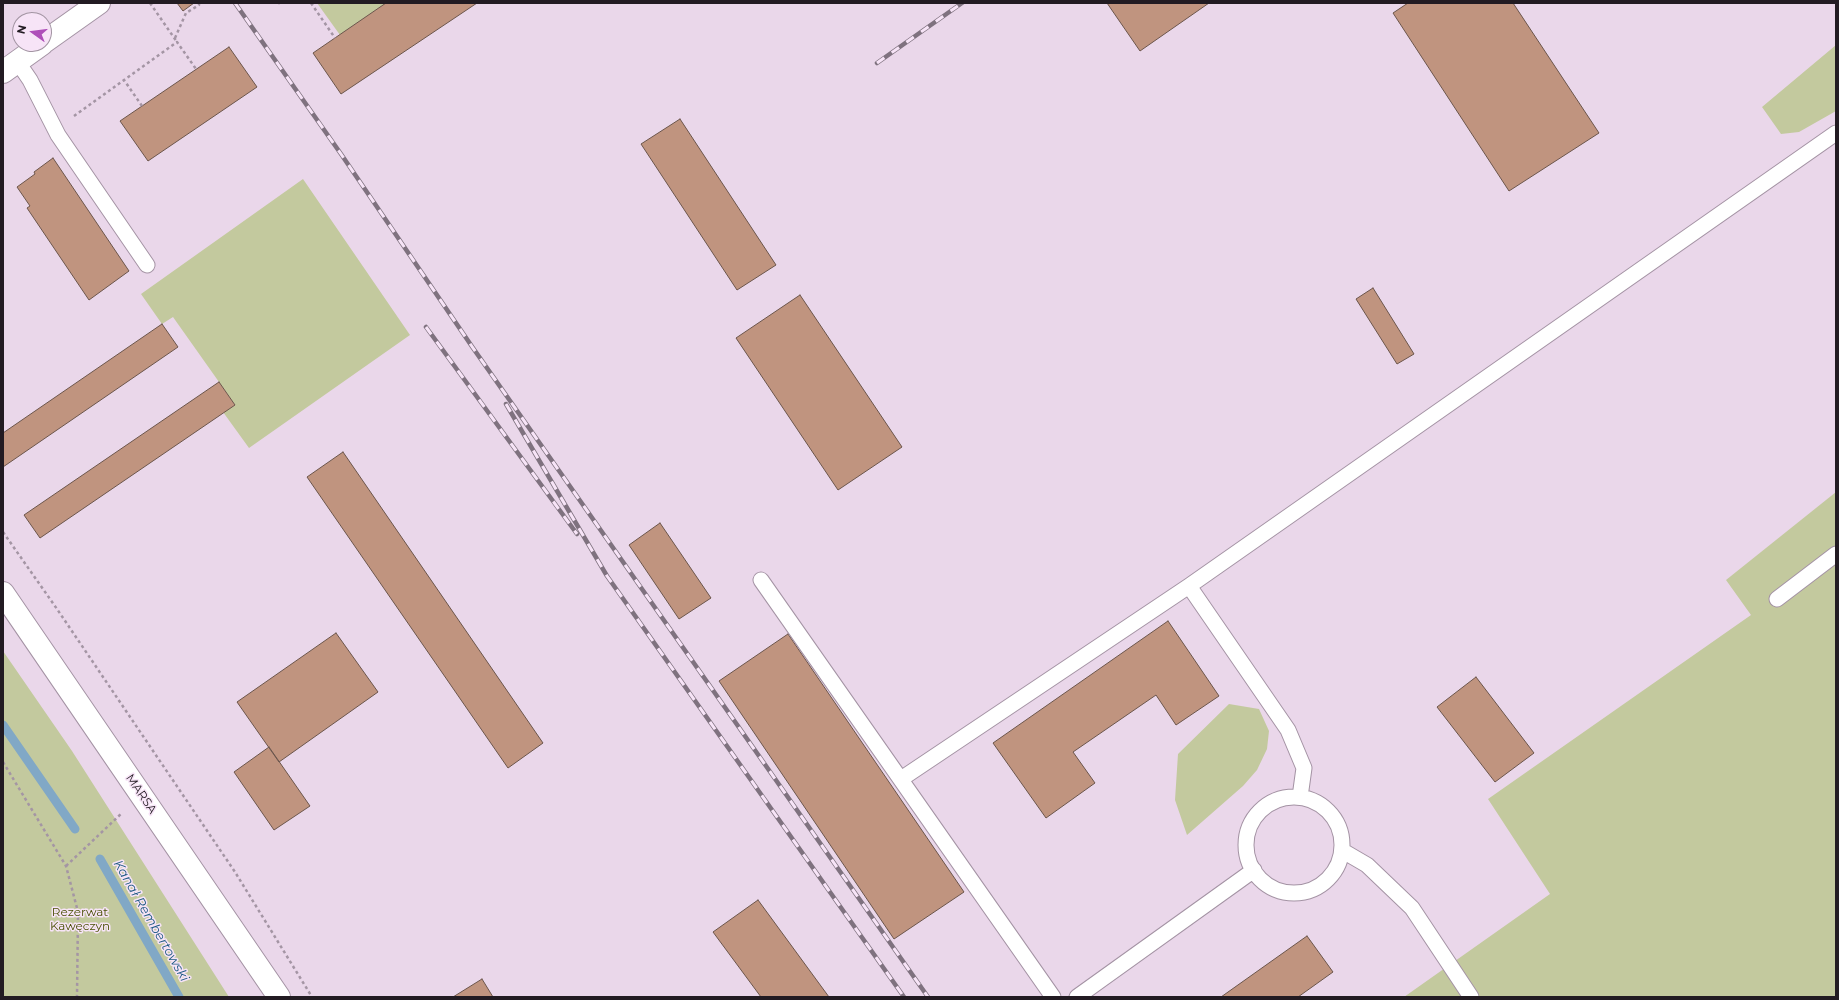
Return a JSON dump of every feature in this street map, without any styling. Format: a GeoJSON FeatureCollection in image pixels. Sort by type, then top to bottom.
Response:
{"type":"FeatureCollection","features":[{"type":"Feature","properties":{"kind":"main road"},"geometry":{"type":"LineString","coordinates":[[52,37],[99,3]]}},
{"type":"Feature","properties":{"kind":"main road"},"geometry":{"type":"LineString","coordinates":[[10,67],[31,52]]}},
{"type":"Feature","properties":{"kind":"main road","name":"MARSA"},"geometry":{"type":"LineString","coordinates":[[3,593],[279,997]]}},
{"type":"Feature","properties":{"kind":"lane"},"geometry":{"type":"LineString","coordinates":[[10,67],[30,80],[58,135],[147,265]]}},
{"type":"Feature","properties":{"kind":"lane"},"geometry":{"type":"LineString","coordinates":[[901,779],[1189,586],[1836,133]]}},
{"type":"Feature","properties":{"kind":"lane"},"geometry":{"type":"LineString","coordinates":[[1777,600],[1836,554]]}},
{"type":"Feature","properties":{"kind":"lane"},"geometry":{"type":"LineString","coordinates":[[761,580],[1053,997]]}},
{"type":"Feature","properties":{"kind":"lane"},"geometry":{"type":"LineString","coordinates":[[1189,586],[1288,730],[1304,768],[1300,797]]}},
{"type":"Feature","properties":{"kind":"lane"},"geometry":{"type":"LineString","coordinates":[[1286,797],[1300,797],[1314,800],[1326,808],[1334,817],[1339,827],[1343,851],[1334,873],[1324,884],[1311,891],[1296,894],[1281,892],[1268,886],[1257,876],[1249,863],[1246,848],[1247,834],[1253,820],[1261,809],[1273,801],[1286,797]]}},
{"type":"Feature","properties":{"kind":"lane"},"geometry":{"type":"LineString","coordinates":[[1343,851],[1366,865],[1412,908],[1471,997]]}},
{"type":"Feature","properties":{"kind":"lane"},"geometry":{"type":"LineString","coordinates":[[1077,997],[1254,870]]}},
{"type":"Feature","properties":{"kind":"path"},"geometry":{"type":"LineString","coordinates":[[150,3],[196,69]]}},
{"type":"Feature","properties":{"kind":"path"},"geometry":{"type":"LineString","coordinates":[[75,115],[176,40],[186,13],[199,3]]}},
{"type":"Feature","properties":{"kind":"path"},"geometry":{"type":"LineString","coordinates":[[311,3],[335,38]]}},
{"type":"Feature","properties":{"kind":"path"},"geometry":{"type":"LineString","coordinates":[[124,80],[142,106]]}},
{"type":"Feature","properties":{"kind":"path"},"geometry":{"type":"LineString","coordinates":[[3,532],[57,609],[234,872],[312,997]]}},
{"type":"Feature","properties":{"kind":"path"},"geometry":{"type":"LineString","coordinates":[[3,762],[66,866],[78,912],[77,997]]}},
{"type":"Feature","properties":{"kind":"path"},"geometry":{"type":"LineString","coordinates":[[66,866],[141,794]]}},
{"type":"Feature","properties":{"kind":"green space"},"geometry":{"type":"Polygon","coordinates":[[[317,3],[384,3],[385,4],[340,35],[317,3]]]}},
{"type":"Feature","properties":{"kind":"green space"},"geometry":{"type":"Polygon","coordinates":[[[1836,45],[1836,111],[1799,132],[1781,134],[1762,107],[1836,45]]]}},
{"type":"Feature","properties":{"kind":"green space"},"geometry":{"type":"Polygon","coordinates":[[[303,179],[410,335],[249,448],[223,412],[235,405],[219,382],[173,317],[162,324],[141,294],[303,179]]]}},
{"type":"Feature","properties":{"kind":"green space"},"geometry":{"type":"Polygon","coordinates":[[[1836,492],[1836,997],[1404,997],[1550,894],[1488,799],[1751,615],[1726,580],[1836,492]]]}},
{"type":"Feature","properties":{"kind":"green space","name":"Rezerwat Kawęczyn"},"geometry":{"type":"Polygon","coordinates":[[[3,651],[72,751],[229,997],[3,997],[3,651]]]}},
{"type":"Feature","properties":{"kind":"green space"},"geometry":{"type":"Polygon","coordinates":[[[1229,704],[1259,709],[1269,731],[1267,749],[1257,770],[1243,786],[1187,835],[1175,800],[1178,754],[1229,704]]]}},
{"type":"Feature","properties":{"kind":"building"},"geometry":{"type":"Polygon","coordinates":[[[177,3],[194,3],[183,11],[177,3]]]}},
{"type":"Feature","properties":{"kind":"building"},"geometry":{"type":"Polygon","coordinates":[[[386,3],[477,3],[341,94],[313,53],[386,3]]]}},
{"type":"Feature","properties":{"kind":"building"},"geometry":{"type":"Polygon","coordinates":[[[1107,3],[1209,3],[1140,51],[1107,3]]]}},
{"type":"Feature","properties":{"kind":"building"},"geometry":{"type":"Polygon","coordinates":[[[1408,3],[1513,3],[1599,133],[1509,191],[1393,13],[1408,3]]]}},
{"type":"Feature","properties":{"kind":"building"},"geometry":{"type":"Polygon","coordinates":[[[229,47],[257,87],[148,161],[120,121],[229,47]]]}},
{"type":"Feature","properties":{"kind":"building"},"geometry":{"type":"Polygon","coordinates":[[[680,119],[776,265],[737,290],[641,144],[680,119]]]}},
{"type":"Feature","properties":{"kind":"building"},"geometry":{"type":"Polygon","coordinates":[[[53,158],[129,271],[89,300],[27,208],[30,206],[17,187],[53,158]]]}},
{"type":"Feature","properties":{"kind":"building"},"geometry":{"type":"Polygon","coordinates":[[[1373,288],[1414,354],[1397,364],[1356,299],[1373,288]]]}},
{"type":"Feature","properties":{"kind":"building"},"geometry":{"type":"Polygon","coordinates":[[[800,295],[902,447],[838,490],[736,338],[800,295]]]}},
{"type":"Feature","properties":{"kind":"building"},"geometry":{"type":"Polygon","coordinates":[[[162,324],[178,347],[3,467],[3,433],[162,324]]]}},
{"type":"Feature","properties":{"kind":"building"},"geometry":{"type":"Polygon","coordinates":[[[219,382],[235,405],[40,538],[24,515],[219,382]]]}},
{"type":"Feature","properties":{"kind":"building"},"geometry":{"type":"Polygon","coordinates":[[[343,452],[543,743],[508,768],[307,477],[343,452]]]}},
{"type":"Feature","properties":{"kind":"building"},"geometry":{"type":"Polygon","coordinates":[[[660,523],[711,598],[679,619],[629,545],[660,523]]]}},
{"type":"Feature","properties":{"kind":"building"},"geometry":{"type":"Polygon","coordinates":[[[1168,621],[1219,696],[1176,725],[1156,695],[1073,752],[1095,783],[1046,818],[993,743],[1168,621]]]}},
{"type":"Feature","properties":{"kind":"building"},"geometry":{"type":"Polygon","coordinates":[[[336,633],[378,692],[279,762],[237,702],[336,633]]]}},
{"type":"Feature","properties":{"kind":"building"},"geometry":{"type":"Polygon","coordinates":[[[788,634],[964,892],[894,939],[719,681],[788,634]]]}},
{"type":"Feature","properties":{"kind":"building"},"geometry":{"type":"Polygon","coordinates":[[[1476,677],[1534,753],[1495,782],[1437,707],[1476,677]]]}},
{"type":"Feature","properties":{"kind":"building"},"geometry":{"type":"Polygon","coordinates":[[[269,747],[310,806],[274,830],[234,772],[269,747]]]}},
{"type":"Feature","properties":{"kind":"building"},"geometry":{"type":"Polygon","coordinates":[[[758,900],[829,997],[761,997],[713,932],[758,900]]]}},
{"type":"Feature","properties":{"kind":"building"},"geometry":{"type":"Polygon","coordinates":[[[1307,936],[1333,972],[1298,997],[1221,997],[1307,936]]]}},
{"type":"Feature","properties":{"kind":"building"},"geometry":{"type":"Polygon","coordinates":[[[482,979],[493,997],[453,997],[482,979]]]}},
{"type":"Feature","properties":{"kind":"waterway","name":"Kanał Rembertowski"},"geometry":{"type":"LineString","coordinates":[[3,725],[75,829]]}},
{"type":"Feature","properties":{"kind":"waterway","name":"Kanał Rembertowski"},"geometry":{"type":"LineString","coordinates":[[100,859],[179,997]]}},
{"type":"Feature","properties":{"kind":"railway"},"geometry":{"type":"LineString","coordinates":[[235,3],[341,154],[473,348],[928,997]]}},
{"type":"Feature","properties":{"kind":"railway"},"geometry":{"type":"LineString","coordinates":[[877,63],[962,3]]}},
{"type":"Feature","properties":{"kind":"railway"},"geometry":{"type":"LineString","coordinates":[[426,327],[577,534]]}},
{"type":"Feature","properties":{"kind":"railway"},"geometry":{"type":"LineString","coordinates":[[506,404],[607,576],[904,997]]}}]}
